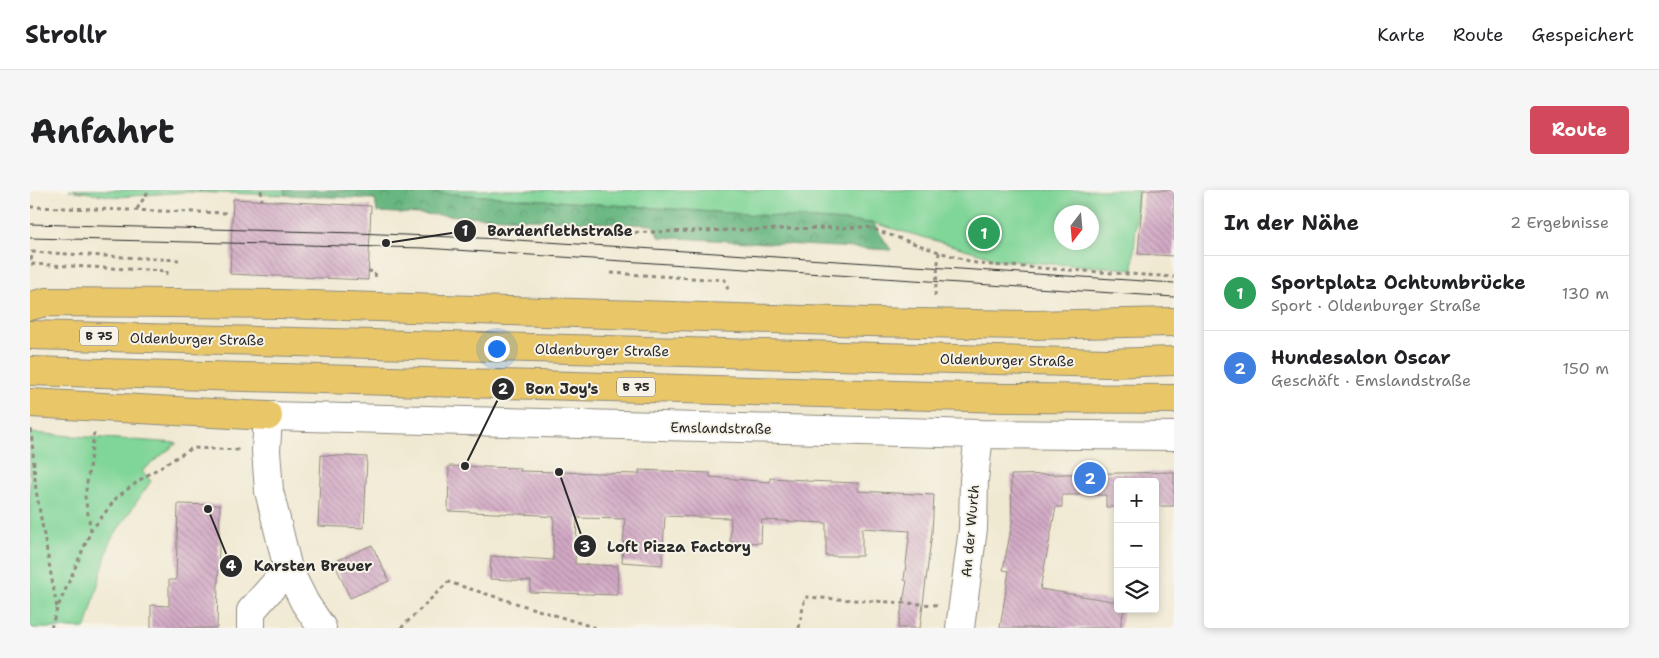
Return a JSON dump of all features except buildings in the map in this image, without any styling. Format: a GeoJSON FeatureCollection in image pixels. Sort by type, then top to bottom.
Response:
{"type":"FeatureCollection","features":[{"type":"Feature","properties":{"kind":"highway"},"geometry":{"type":"LineString","coordinates":[[30,306],[46,302],[166,302],[868,322],[1030,325],[1174,322]]}},
{"type":"Feature","properties":{"kind":"highway","name":"Oldenburger Straße"},"geometry":{"type":"LineString","coordinates":[[30,335],[1107,362],[1174,361]]}},
{"type":"Feature","properties":{"kind":"highway","name":"B 75"},"geometry":{"type":"LineString","coordinates":[[30,371],[404,382],[1174,399]]}},
{"type":"Feature","properties":{"kind":"highway"},"geometry":{"type":"LineString","coordinates":[[30,404],[268,416]]}},
{"type":"Feature","properties":{"kind":"street","name":"Emslandstraße"},"geometry":{"type":"LineString","coordinates":[[268,416],[979,434],[1174,436]]}},
{"type":"Feature","properties":{"kind":"street"},"geometry":{"type":"LineString","coordinates":[[268,416],[266,451],[269,491],[288,569],[305,603],[322,628]]}},
{"type":"Feature","properties":{"kind":"street","name":"An der Wurth"},"geometry":{"type":"LineString","coordinates":[[962,617],[973,529],[974,480],[979,434]]}},
{"type":"Feature","properties":{"kind":"street"},"geometry":{"type":"LineString","coordinates":[[251,628],[251,611],[288,569]]}},
{"type":"Feature","properties":{"kind":"path"},"geometry":{"type":"LineString","coordinates":[[137,210],[149,190]]}},
{"type":"Feature","properties":{"kind":"path"},"geometry":{"type":"LineString","coordinates":[[261,190],[262,200]]}},
{"type":"Feature","properties":{"kind":"path"},"geometry":{"type":"LineString","coordinates":[[30,207],[227,212]]}},
{"type":"Feature","properties":{"kind":"path"},"geometry":{"type":"LineString","coordinates":[[611,232],[867,227],[979,264],[1174,277]]}},
{"type":"Feature","properties":{"kind":"path"},"geometry":{"type":"LineString","coordinates":[[167,271],[31,264],[32,252],[179,260]]}},
{"type":"Feature","properties":{"kind":"path"},"geometry":{"type":"LineString","coordinates":[[935,302],[938,252]]}},
{"type":"Feature","properties":{"kind":"path"},"geometry":{"type":"LineString","coordinates":[[368,271],[375,272],[378,288]]}},
{"type":"Feature","properties":{"kind":"path"},"geometry":{"type":"LineString","coordinates":[[611,273],[725,280],[730,298]]}},
{"type":"Feature","properties":{"kind":"path"},"geometry":{"type":"LineString","coordinates":[[31,426],[36,490],[57,609]]}},
{"type":"Feature","properties":{"kind":"path"},"geometry":{"type":"LineString","coordinates":[[91,531],[85,497],[95,429]]}},
{"type":"Feature","properties":{"kind":"path"},"geometry":{"type":"LineString","coordinates":[[51,628],[57,609],[91,531],[117,497],[144,477],[192,448],[231,449]]}},
{"type":"Feature","properties":{"kind":"path"},"geometry":{"type":"LineString","coordinates":[[401,628],[448,582],[596,628]]}},
{"type":"Feature","properties":{"kind":"path"},"geometry":{"type":"LineString","coordinates":[[799,628],[805,597],[962,617]]}},
{"type":"Feature","properties":{"kind":"green space"},"geometry":{"type":"Polygon","coordinates":[[[69,190],[285,190],[285,195],[188,192],[117,197],[69,190]]]}},
{"type":"Feature","properties":{"kind":"green space"},"geometry":{"type":"Polygon","coordinates":[[[285,190],[397,190],[873,223],[891,250],[659,237],[653,225],[377,212],[375,199],[285,195],[285,190]]]}},
{"type":"Feature","properties":{"kind":"green space"},"geometry":{"type":"Polygon","coordinates":[[[397,190],[1138,190],[1133,269],[994,260],[986,255],[873,223],[397,190]]]}},
{"type":"Feature","properties":{"kind":"green space"},"geometry":{"type":"Polygon","coordinates":[[[30,433],[177,443],[142,471],[151,481],[110,541],[86,628],[30,628],[30,433]]]}},
{"type":"Feature","properties":{"kind":"tram line"},"geometry":{"type":"LineString","coordinates":[[30,224],[501,239],[1174,283]]}},
{"type":"Feature","properties":{"kind":"tram line"},"geometry":{"type":"LineString","coordinates":[[30,238],[424,248],[1174,297]]}},
{"type":"Feature","properties":{"kind":"place","name":"Sportplatz Ochtumbrücke"},"geometry":{"type":"Point","coordinates":[984,233]}},
{"type":"Feature","properties":{"kind":"place","name":"Bardenflethstraße"},"geometry":{"type":"Point","coordinates":[386,243]}},
{"type":"Feature","properties":{"kind":"place","name":"Bon Joy's"},"geometry":{"type":"Point","coordinates":[465,466]}},
{"type":"Feature","properties":{"kind":"place","name":"Loft Pizza Factory"},"geometry":{"type":"Point","coordinates":[559,472]}},
{"type":"Feature","properties":{"kind":"place","name":"Hundesalon Oscar"},"geometry":{"type":"Point","coordinates":[1090,478]}},
{"type":"Feature","properties":{"kind":"place","name":"Karsten Breuer"},"geometry":{"type":"Point","coordinates":[208,509]}}]}
